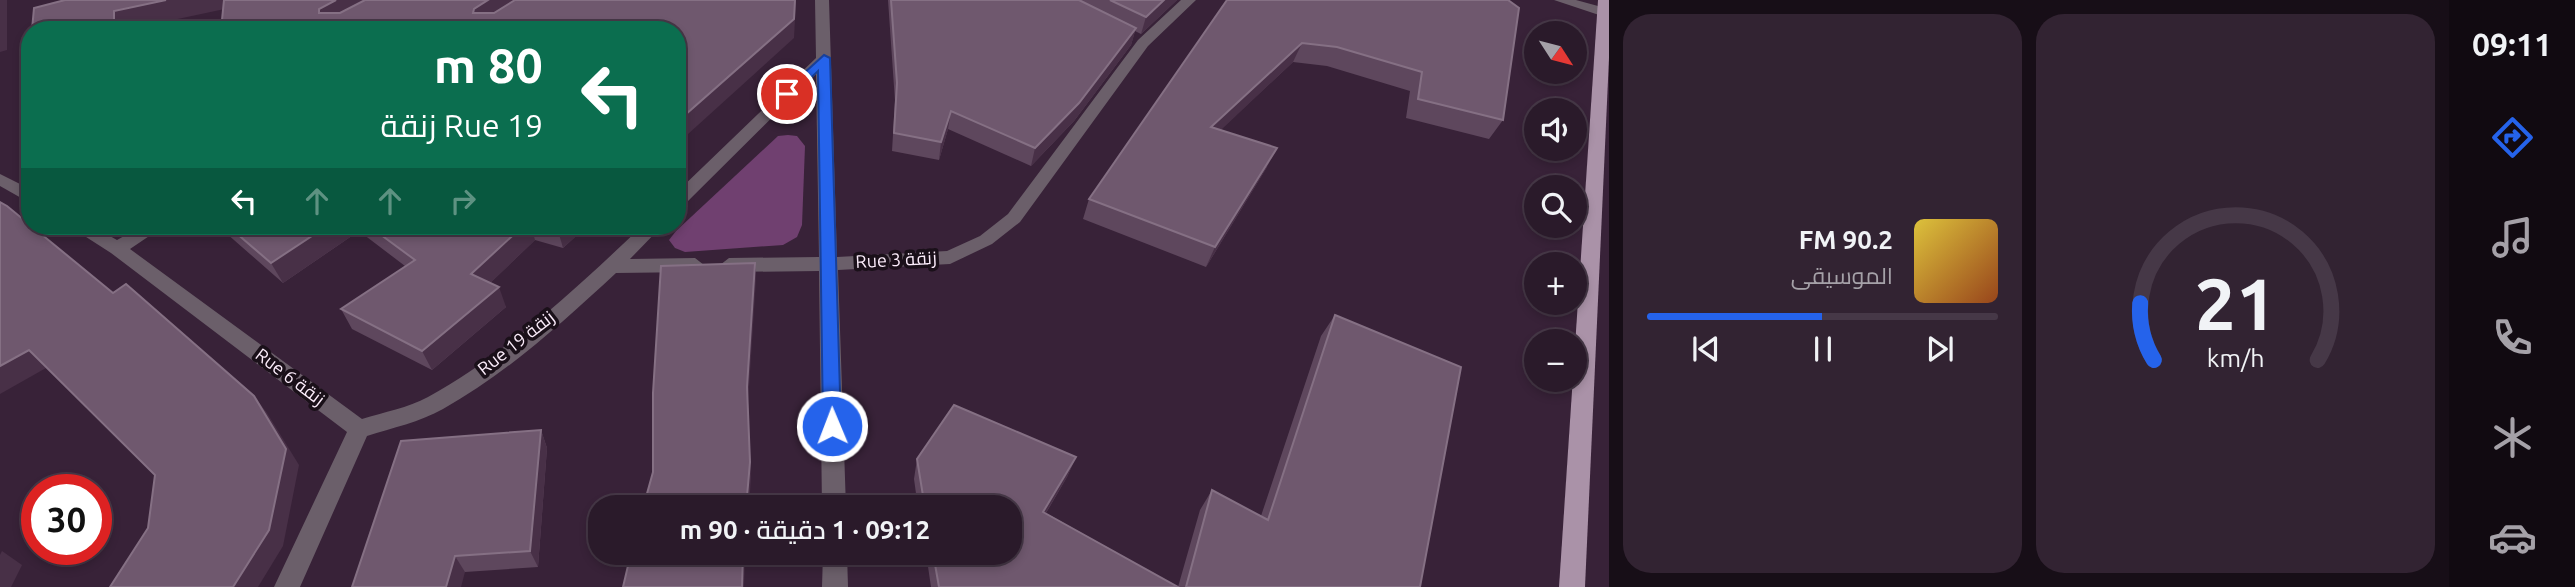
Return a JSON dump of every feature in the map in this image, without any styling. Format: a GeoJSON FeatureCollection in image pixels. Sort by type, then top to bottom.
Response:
{"type":"FeatureCollection","features":[{"type":"Feature","properties":{"kind":"main road"},"geometry":{"type":"LineString","coordinates":[[1572,587],[1605,6]]}},
{"type":"Feature","properties":{"kind":"street"},"geometry":{"type":"LineString","coordinates":[[822,0],[834,495]]}},
{"type":"Feature","properties":{"kind":"street","name":"Rue 3 زنقة"},"geometry":{"type":"LineString","coordinates":[[612,266],[828,264],[950,257],[986,240],[1014,218],[1137,40],[1189,0]]}},
{"type":"Feature","properties":{"kind":"street"},"geometry":{"type":"LineString","coordinates":[[1562,0],[1605,6]]}},
{"type":"Feature","properties":{"kind":"street"},"geometry":{"type":"LineString","coordinates":[[686,193],[824,58]]}},
{"type":"Feature","properties":{"kind":"street"},"geometry":{"type":"LineString","coordinates":[[0,179],[21,190]]}},
{"type":"Feature","properties":{"kind":"street","name":"Rue 6 زنقة"},"geometry":{"type":"LineString","coordinates":[[94,235],[117,248],[359,429]]}},
{"type":"Feature","properties":{"kind":"street"},"geometry":{"type":"LineString","coordinates":[[117,248],[139,235]]}},
{"type":"Feature","properties":{"kind":"street","name":"Rue 19 زنقة"},"geometry":{"type":"LineString","coordinates":[[359,429],[433,404],[492,365],[612,266],[644,235]]}},
{"type":"Feature","properties":{"kind":"street"},"geometry":{"type":"LineString","coordinates":[[287,587],[359,429]]}},
{"type":"Feature","properties":{"kind":"street"},"geometry":{"type":"LineString","coordinates":[[835,565],[835,587]]}},
{"type":"Feature","properties":{"kind":"shaded area"},"geometry":{"type":"Polygon","coordinates":[[[778,136],[797,136],[805,146],[802,225],[797,237],[783,245],[685,252],[675,248],[669,240],[673,235],[686,235],[686,222],[778,136]]]}},
{"type":"Feature","properties":{"kind":"building"},"geometry":{"type":"Polygon","coordinates":[[[65,0],[166,0],[114,11],[114,21],[33,21],[34,8],[65,0]]]}},
{"type":"Feature","properties":{"kind":"building"},"geometry":{"type":"Polygon","coordinates":[[[224,0],[336,0],[319,9],[319,13],[340,13],[365,0],[488,0],[474,9],[473,13],[494,13],[515,0],[795,0],[794,19],[686,114],[686,21],[222,21],[224,0]]]}},
{"type":"Feature","properties":{"kind":"building"},"geometry":{"type":"Polygon","coordinates":[[[891,0],[1079,0],[1136,28],[1079,103],[1035,148],[951,111],[941,142],[894,133],[897,83],[891,0]]]}},
{"type":"Feature","properties":{"kind":"building"},"geometry":{"type":"Polygon","coordinates":[[[1110,0],[1164,0],[1146,17],[1110,0]]]}},
{"type":"Feature","properties":{"kind":"building"},"geometry":{"type":"Polygon","coordinates":[[[1227,0],[1508,0],[1519,8],[1503,120],[1418,99],[1422,72],[1337,47],[1302,43],[1211,127],[1277,148],[1215,247],[1089,199],[1227,0]]]}},
{"type":"Feature","properties":{"kind":"building"},"geometry":{"type":"Polygon","coordinates":[[[0,202],[21,217],[21,235],[42,235],[113,293],[126,284],[254,396],[286,449],[269,530],[233,587],[110,587],[148,528],[155,475],[29,350],[0,366],[0,202]]]}},
{"type":"Feature","properties":{"kind":"building"},"geometry":{"type":"Polygon","coordinates":[[[238,235],[313,235],[271,263],[238,235]]]}},
{"type":"Feature","properties":{"kind":"building"},"geometry":{"type":"Polygon","coordinates":[[[381,235],[513,235],[471,274],[499,287],[422,351],[341,309],[415,260],[381,235]]]}},
{"type":"Feature","properties":{"kind":"building"},"geometry":{"type":"Polygon","coordinates":[[[755,263],[747,387],[750,462],[747,495],[647,495],[653,472],[653,393],[661,266],[755,263]]]}},
{"type":"Feature","properties":{"kind":"building"},"geometry":{"type":"Polygon","coordinates":[[[1335,315],[1461,367],[1420,587],[1186,587],[1212,490],[1268,520],[1335,315]]]}},
{"type":"Feature","properties":{"kind":"building"},"geometry":{"type":"Polygon","coordinates":[[[954,405],[1076,457],[1043,512],[1178,587],[939,587],[935,565],[1022,565],[1022,495],[923,495],[917,459],[954,405]]]}},
{"type":"Feature","properties":{"kind":"building"},"geometry":{"type":"Polygon","coordinates":[[[541,430],[530,551],[455,556],[446,587],[352,587],[401,441],[541,430]]]}},
{"type":"Feature","properties":{"kind":"building"},"geometry":{"type":"Polygon","coordinates":[[[628,565],[743,565],[742,587],[623,587],[628,565]]]}},
{"type":"Feature","properties":{"kind":"route"},"geometry":{"type":"LineString","coordinates":[[787,94],[824,58],[832,426]]}}]}
